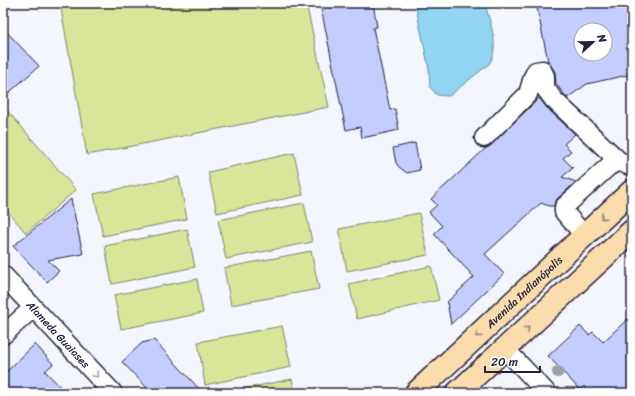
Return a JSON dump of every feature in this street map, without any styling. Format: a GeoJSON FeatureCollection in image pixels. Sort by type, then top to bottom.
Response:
{"type":"FeatureCollection","features":[{"type":"Feature","properties":{"kind":"main road","name":"Avenida Indianópolis"},"geometry":{"type":"LineString","coordinates":[[416,393],[632,191]]}},
{"type":"Feature","properties":{"kind":"main road"},"geometry":{"type":"LineString","coordinates":[[457,393],[632,231]]}},
{"type":"Feature","properties":{"kind":"street"},"geometry":{"type":"LineString","coordinates":[[484,138],[528,94],[533,76],[536,71],[542,70],[545,76],[545,88],[554,100],[625,164]]}},
{"type":"Feature","properties":{"kind":"street"},"geometry":{"type":"LineString","coordinates":[[584,235],[564,212],[564,207],[609,166],[625,164]]}},
{"type":"Feature","properties":{"kind":"street","name":"Alameda Guaiases"},"geometry":{"type":"LineString","coordinates":[[3,275],[113,393]]}},
{"type":"Feature","properties":{"kind":"street"},"geometry":{"type":"LineString","coordinates":[[3,335],[33,308]]}},
{"type":"Feature","properties":{"kind":"street"},"geometry":{"type":"LineString","coordinates":[[506,349],[547,393]]}},
{"type":"Feature","properties":{"kind":"green space"},"geometry":{"type":"Polygon","coordinates":[[[60,3],[306,3],[329,107],[87,155],[60,3]]]}},
{"type":"Feature","properties":{"kind":"green space"},"geometry":{"type":"Polygon","coordinates":[[[5,108],[76,190],[26,233],[3,206],[3,109],[5,108]]]}},
{"type":"Feature","properties":{"kind":"green space"},"geometry":{"type":"Polygon","coordinates":[[[294,153],[303,195],[217,213],[208,172],[294,153]]]}},
{"type":"Feature","properties":{"kind":"green space"},"geometry":{"type":"Polygon","coordinates":[[[179,177],[187,219],[103,236],[94,194],[179,177]]]}},
{"type":"Feature","properties":{"kind":"green space"},"geometry":{"type":"Polygon","coordinates":[[[304,203],[312,242],[226,259],[218,220],[304,203]]]}},
{"type":"Feature","properties":{"kind":"green space"},"geometry":{"type":"Polygon","coordinates":[[[419,213],[428,255],[347,271],[339,229],[419,213]]]}},
{"type":"Feature","properties":{"kind":"green space"},"geometry":{"type":"Polygon","coordinates":[[[187,229],[195,267],[112,284],[105,246],[187,229]]]}},
{"type":"Feature","properties":{"kind":"green space"},"geometry":{"type":"Polygon","coordinates":[[[311,251],[319,289],[231,305],[224,268],[311,251]]]}},
{"type":"Feature","properties":{"kind":"green space"},"geometry":{"type":"Polygon","coordinates":[[[431,266],[439,300],[357,319],[349,284],[431,266]]]}},
{"type":"Feature","properties":{"kind":"green space"},"geometry":{"type":"Polygon","coordinates":[[[197,279],[203,313],[121,329],[114,295],[197,279]]]}},
{"type":"Feature","properties":{"kind":"green space"},"geometry":{"type":"Polygon","coordinates":[[[282,326],[291,367],[205,385],[198,342],[282,326]]]}},
{"type":"Feature","properties":{"kind":"green space"},"geometry":{"type":"Polygon","coordinates":[[[292,379],[295,393],[223,393],[292,379]]]}},
{"type":"Feature","properties":{"kind":"water"},"geometry":{"type":"Polygon","coordinates":[[[415,3],[485,3],[493,34],[494,50],[492,57],[489,64],[449,96],[437,95],[430,87],[429,69],[415,3]]]}},
{"type":"Feature","properties":{"kind":"building"},"geometry":{"type":"Polygon","coordinates":[[[320,3],[373,3],[377,27],[373,28],[390,110],[395,109],[399,130],[362,138],[360,127],[346,130],[320,3]]]}},
{"type":"Feature","properties":{"kind":"building"},"geometry":{"type":"Polygon","coordinates":[[[536,3],[632,3],[632,74],[587,84],[567,98],[556,84],[555,72],[548,61],[536,3]]]}},
{"type":"Feature","properties":{"kind":"building"},"geometry":{"type":"Polygon","coordinates":[[[3,28],[39,66],[3,98],[3,28]]]}},
{"type":"Feature","properties":{"kind":"building"},"geometry":{"type":"Polygon","coordinates":[[[539,98],[547,108],[575,134],[564,144],[571,151],[563,158],[573,168],[562,177],[576,182],[557,199],[554,206],[541,203],[485,254],[504,274],[451,324],[447,302],[474,277],[434,234],[442,226],[429,212],[437,205],[431,199],[491,145],[539,98]]]}},
{"type":"Feature","properties":{"kind":"building"},"geometry":{"type":"Polygon","coordinates":[[[415,143],[420,170],[407,173],[396,163],[393,148],[415,143]]]}},
{"type":"Feature","properties":{"kind":"building"},"geometry":{"type":"Polygon","coordinates":[[[71,199],[83,254],[48,260],[59,271],[47,282],[13,246],[71,199]]]}},
{"type":"Feature","properties":{"kind":"building"},"geometry":{"type":"Polygon","coordinates":[[[632,315],[632,393],[590,393],[584,386],[580,390],[548,356],[580,326],[589,335],[593,332],[603,342],[632,315]]]}},
{"type":"Feature","properties":{"kind":"building"},"geometry":{"type":"Polygon","coordinates":[[[154,340],[203,393],[152,393],[122,362],[142,343],[154,340]]]}},
{"type":"Feature","properties":{"kind":"building"},"geometry":{"type":"Polygon","coordinates":[[[35,344],[53,364],[45,371],[66,393],[3,393],[3,375],[35,344]]]}}]}
